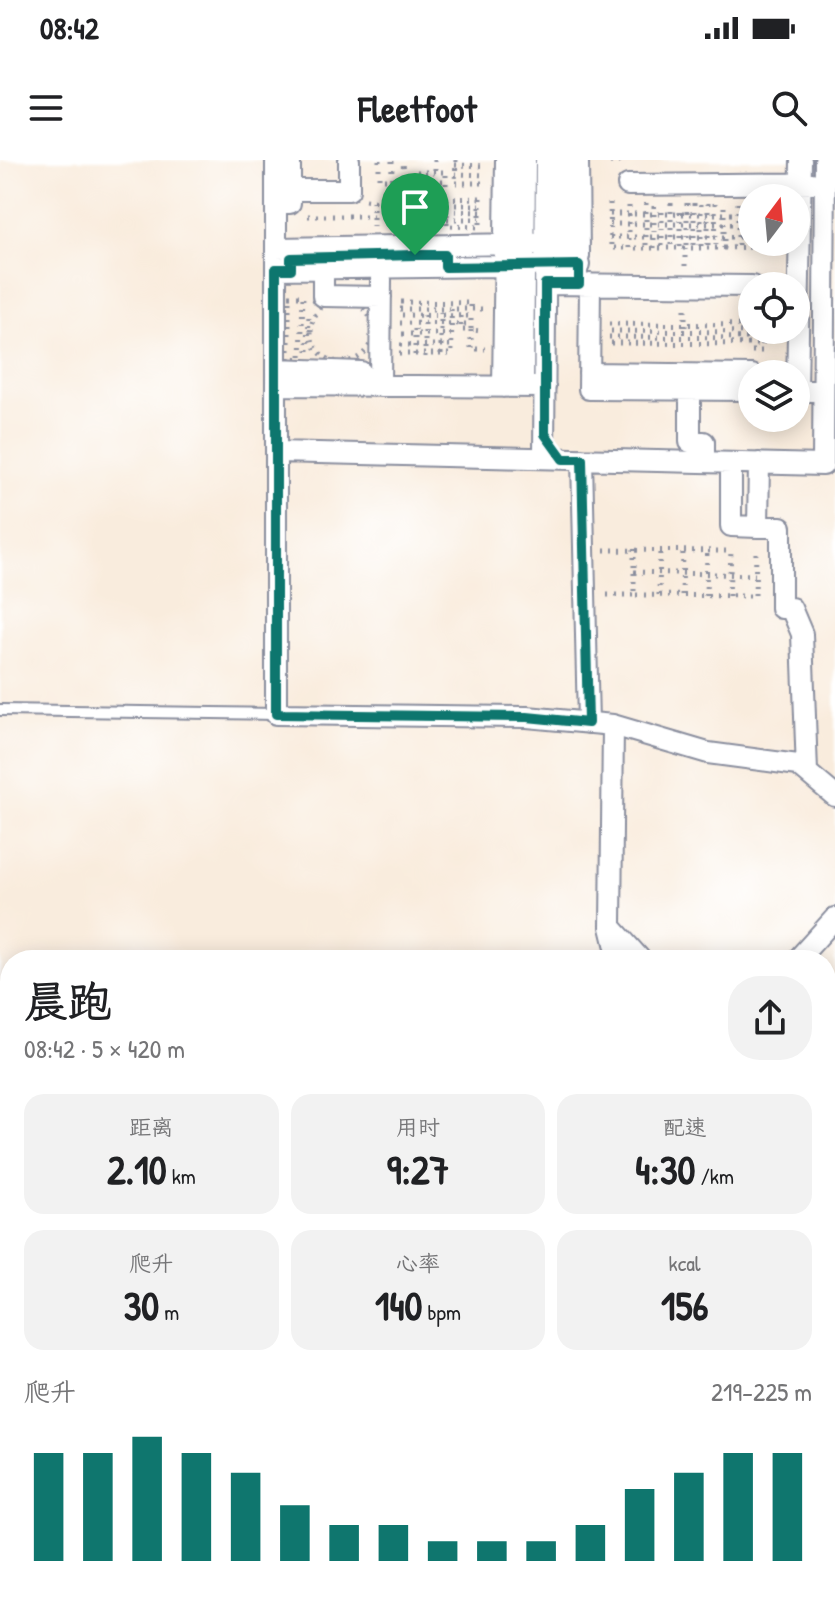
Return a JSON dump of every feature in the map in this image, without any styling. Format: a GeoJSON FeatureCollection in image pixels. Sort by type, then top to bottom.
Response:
{"type":"FeatureCollection","features":[{"type":"Feature","properties":{"kind":"street"},"geometry":{"type":"LineString","coordinates":[[334,375],[425,386],[402,257],[349,190],[349,160]]}},
{"type":"Feature","properties":{"kind":"street"},"geometry":{"type":"LineString","coordinates":[[800,184],[801,160]]}},
{"type":"Feature","properties":{"kind":"street"},"geometry":{"type":"LineString","coordinates":[[801,160],[828,228],[823,384],[829,453]]}},
{"type":"Feature","properties":{"kind":"street"},"geometry":{"type":"LineString","coordinates":[[537,172],[402,257],[334,375],[276,429],[276,714],[527,717],[613,725],[708,753],[798,765],[835,796]]}},
{"type":"Feature","properties":{"kind":"street"},"geometry":{"type":"LineString","coordinates":[[537,172],[558,275],[589,373],[589,389],[611,381],[738,383]]}},
{"type":"Feature","properties":{"kind":"street"},"geometry":{"type":"LineString","coordinates":[[522,458],[545,434],[558,275],[537,172]]}},
{"type":"Feature","properties":{"kind":"street"},"geometry":{"type":"LineString","coordinates":[[628,194],[738,200]]}},
{"type":"Feature","properties":{"kind":"street"},"geometry":{"type":"LineString","coordinates":[[810,212],[828,228]]}},
{"type":"Feature","properties":{"kind":"street"},"geometry":{"type":"LineString","coordinates":[[810,212],[828,228]]}},
{"type":"Feature","properties":{"kind":"street"},"geometry":{"type":"LineString","coordinates":[[798,272],[828,228]]}},
{"type":"Feature","properties":{"kind":"street"},"geometry":{"type":"LineString","coordinates":[[798,272],[828,228]]}},
{"type":"Feature","properties":{"kind":"street"},"geometry":{"type":"LineString","coordinates":[[810,283],[828,228]]}},
{"type":"Feature","properties":{"kind":"street"},"geometry":{"type":"LineString","coordinates":[[402,257],[558,275],[738,285]]}},
{"type":"Feature","properties":{"kind":"street"},"geometry":{"type":"LineString","coordinates":[[402,257],[558,275]]}},
{"type":"Feature","properties":{"kind":"street"},"geometry":{"type":"LineString","coordinates":[[402,257],[558,275]]}},
{"type":"Feature","properties":{"kind":"street"},"geometry":{"type":"LineString","coordinates":[[402,257],[558,275]]}},
{"type":"Feature","properties":{"kind":"street"},"geometry":{"type":"LineString","coordinates":[[402,257],[558,275]]}},
{"type":"Feature","properties":{"kind":"street"},"geometry":{"type":"LineString","coordinates":[[402,257],[558,275]]}},
{"type":"Feature","properties":{"kind":"street"},"geometry":{"type":"LineString","coordinates":[[334,375],[402,257]]}},
{"type":"Feature","properties":{"kind":"street"},"geometry":{"type":"LineString","coordinates":[[810,324],[824,330]]}},
{"type":"Feature","properties":{"kind":"street"},"geometry":{"type":"LineString","coordinates":[[798,344],[798,360]]}},
{"type":"Feature","properties":{"kind":"street"},"geometry":{"type":"LineString","coordinates":[[798,353],[824,352]]}},
{"type":"Feature","properties":{"kind":"street"},"geometry":{"type":"LineString","coordinates":[[690,382],[690,442],[704,442],[704,462]]}},
{"type":"Feature","properties":{"kind":"street"},"geometry":{"type":"LineString","coordinates":[[810,384],[823,384]]}},
{"type":"Feature","properties":{"kind":"street"},"geometry":{"type":"LineString","coordinates":[[276,429],[299,452]]}},
{"type":"Feature","properties":{"kind":"street"},"geometry":{"type":"LineString","coordinates":[[545,434],[563,459],[588,723]]}},
{"type":"Feature","properties":{"kind":"street"},"geometry":{"type":"LineString","coordinates":[[276,452],[704,462],[745,492],[781,527],[781,608],[791,608],[802,634],[807,772]]}},
{"type":"Feature","properties":{"kind":"street"},"geometry":{"type":"LineString","coordinates":[[276,475],[299,452]]}},
{"type":"Feature","properties":{"kind":"street"},"geometry":{"type":"LineString","coordinates":[[745,492],[797,465],[829,453]]}},
{"type":"Feature","properties":{"kind":"street"},"geometry":{"type":"LineString","coordinates":[[797,465],[829,453]]}},
{"type":"Feature","properties":{"kind":"street"},"geometry":{"type":"LineString","coordinates":[[613,725],[611,927],[617,950]]}},
{"type":"Feature","properties":{"kind":"street"},"geometry":{"type":"LineString","coordinates":[[806,950],[835,918]]}},
{"type":"Feature","properties":{"kind":"street"},"geometry":{"type":"LineString","coordinates":[[611,927],[632,950]]}},
{"type":"Feature","properties":{"kind":"lane"},"geometry":{"type":"LineString","coordinates":[[0,710],[276,714]]}},
{"type":"Feature","properties":{"kind":"path"},"geometry":{"type":"LineString","coordinates":[[379,160],[379,179],[404,179],[403,160]]}},
{"type":"Feature","properties":{"kind":"path"},"geometry":{"type":"LineString","coordinates":[[392,160],[402,257],[415,309],[415,355]]}},
{"type":"Feature","properties":{"kind":"path"},"geometry":{"type":"LineString","coordinates":[[431,190],[439,181],[446,172],[435,172],[424,172],[417,172],[420,181],[417,190],[431,190],[439,190],[446,190],[439,181],[435,172],[435,160]]}},
{"type":"Feature","properties":{"kind":"path"},"geometry":{"type":"LineString","coordinates":[[456,163],[537,172],[491,183],[455,183],[456,163]]}},
{"type":"Feature","properties":{"kind":"path"},"geometry":{"type":"LineString","coordinates":[[463,183],[464,163]]}},
{"type":"Feature","properties":{"kind":"path"},"geometry":{"type":"LineString","coordinates":[[472,163],[472,183]]}},
{"type":"Feature","properties":{"kind":"path"},"geometry":{"type":"LineString","coordinates":[[420,181],[439,181]]}},
{"type":"Feature","properties":{"kind":"path"},"geometry":{"type":"LineString","coordinates":[[629,248],[628,194],[646,202],[724,202],[724,248]]}},
{"type":"Feature","properties":{"kind":"path"},"geometry":{"type":"LineString","coordinates":[[334,375],[306,331],[480,198],[480,208]]}},
{"type":"Feature","properties":{"kind":"path"},"geometry":{"type":"LineString","coordinates":[[646,202],[646,248]]}},
{"type":"Feature","properties":{"kind":"path"},"geometry":{"type":"LineString","coordinates":[[654,202],[654,248]]}},
{"type":"Feature","properties":{"kind":"path"},"geometry":{"type":"LineString","coordinates":[[671,202],[671,248]]}},
{"type":"Feature","properties":{"kind":"path"},"geometry":{"type":"LineString","coordinates":[[683,214],[697,202]]}},
{"type":"Feature","properties":{"kind":"path"},"geometry":{"type":"LineString","coordinates":[[697,202],[705,214]]}},
{"type":"Feature","properties":{"kind":"path"},"geometry":{"type":"LineString","coordinates":[[697,202],[705,214]]}},
{"type":"Feature","properties":{"kind":"path"},"geometry":{"type":"LineString","coordinates":[[610,203],[611,248],[738,247]]}},
{"type":"Feature","properties":{"kind":"path"},"geometry":{"type":"LineString","coordinates":[[662,203],[662,248]]}},
{"type":"Feature","properties":{"kind":"path"},"geometry":{"type":"LineString","coordinates":[[471,205],[312,321],[314,345],[323,355],[336,362],[357,359],[368,349],[374,335],[369,315],[354,302],[402,257],[480,208]]}},
{"type":"Feature","properties":{"kind":"path"},"geometry":{"type":"LineString","coordinates":[[471,205],[480,208]]}},
{"type":"Feature","properties":{"kind":"path"},"geometry":{"type":"LineString","coordinates":[[610,214],[738,214]]}},
{"type":"Feature","properties":{"kind":"path"},"geometry":{"type":"LineString","coordinates":[[683,214],[716,237]]}},
{"type":"Feature","properties":{"kind":"path"},"geometry":{"type":"LineString","coordinates":[[698,248],[694,236],[705,214]]}},
{"type":"Feature","properties":{"kind":"path"},"geometry":{"type":"LineString","coordinates":[[698,248],[694,236],[705,214]]}},
{"type":"Feature","properties":{"kind":"path"},"geometry":{"type":"LineString","coordinates":[[610,224],[738,224]]}},
{"type":"Feature","properties":{"kind":"path"},"geometry":{"type":"LineString","coordinates":[[698,224],[694,236],[698,248]]}},
{"type":"Feature","properties":{"kind":"path"},"geometry":{"type":"LineString","coordinates":[[610,237],[738,236]]}},
{"type":"Feature","properties":{"kind":"path"},"geometry":{"type":"LineString","coordinates":[[698,248],[716,237]]}},
{"type":"Feature","properties":{"kind":"path"},"geometry":{"type":"LineString","coordinates":[[402,257],[395,302],[415,309],[426,309],[441,309],[451,309],[461,309],[471,303],[471,349],[402,257]]}},
{"type":"Feature","properties":{"kind":"path"},"geometry":{"type":"LineString","coordinates":[[402,257],[426,309],[425,386]]}},
{"type":"Feature","properties":{"kind":"path"},"geometry":{"type":"LineString","coordinates":[[402,257],[395,334],[451,334]]}},
{"type":"Feature","properties":{"kind":"path"},"geometry":{"type":"LineString","coordinates":[[415,309],[461,309],[471,320]]}},
{"type":"Feature","properties":{"kind":"path"},"geometry":{"type":"LineString","coordinates":[[441,309],[441,355],[452,354],[451,309]]}},
{"type":"Feature","properties":{"kind":"path"},"geometry":{"type":"LineString","coordinates":[[461,309],[461,330],[471,320]]}},
{"type":"Feature","properties":{"kind":"path"},"geometry":{"type":"LineString","coordinates":[[395,323],[461,324]]}},
{"type":"Feature","properties":{"kind":"path"},"geometry":{"type":"LineString","coordinates":[[624,337],[738,338]]}},
{"type":"Feature","properties":{"kind":"path"},"geometry":{"type":"LineString","coordinates":[[624,337],[738,338]]}},
{"type":"Feature","properties":{"kind":"path"},"geometry":{"type":"LineString","coordinates":[[624,337],[738,338]]}},
{"type":"Feature","properties":{"kind":"path"},"geometry":{"type":"LineString","coordinates":[[395,345],[441,345]]}},
{"type":"Feature","properties":{"kind":"path"},"geometry":{"type":"LineString","coordinates":[[634,549],[683,550],[756,551],[755,596],[634,595],[634,549]]}},
{"type":"Feature","properties":{"kind":"path"},"geometry":{"type":"LineString","coordinates":[[659,595],[660,550]]}},
{"type":"Feature","properties":{"kind":"path"},"geometry":{"type":"LineString","coordinates":[[682,595],[683,550]]}},
{"type":"Feature","properties":{"kind":"path"},"geometry":{"type":"LineString","coordinates":[[706,596],[707,551]]}},
{"type":"Feature","properties":{"kind":"path"},"geometry":{"type":"LineString","coordinates":[[729,596],[731,551]]}},
{"type":"Feature","properties":{"kind":"path"},"geometry":{"type":"LineString","coordinates":[[634,572],[755,575]]}},
{"type":"Feature","properties":{"kind":"route"},"geometry":{"type":"LineString","coordinates":[[415,255],[445,255],[445,267],[579,265],[579,284],[545,284],[545,434],[563,459],[582,459],[588,723],[527,717],[276,714],[276,269],[291,269],[291,258],[415,255]]}}]}
